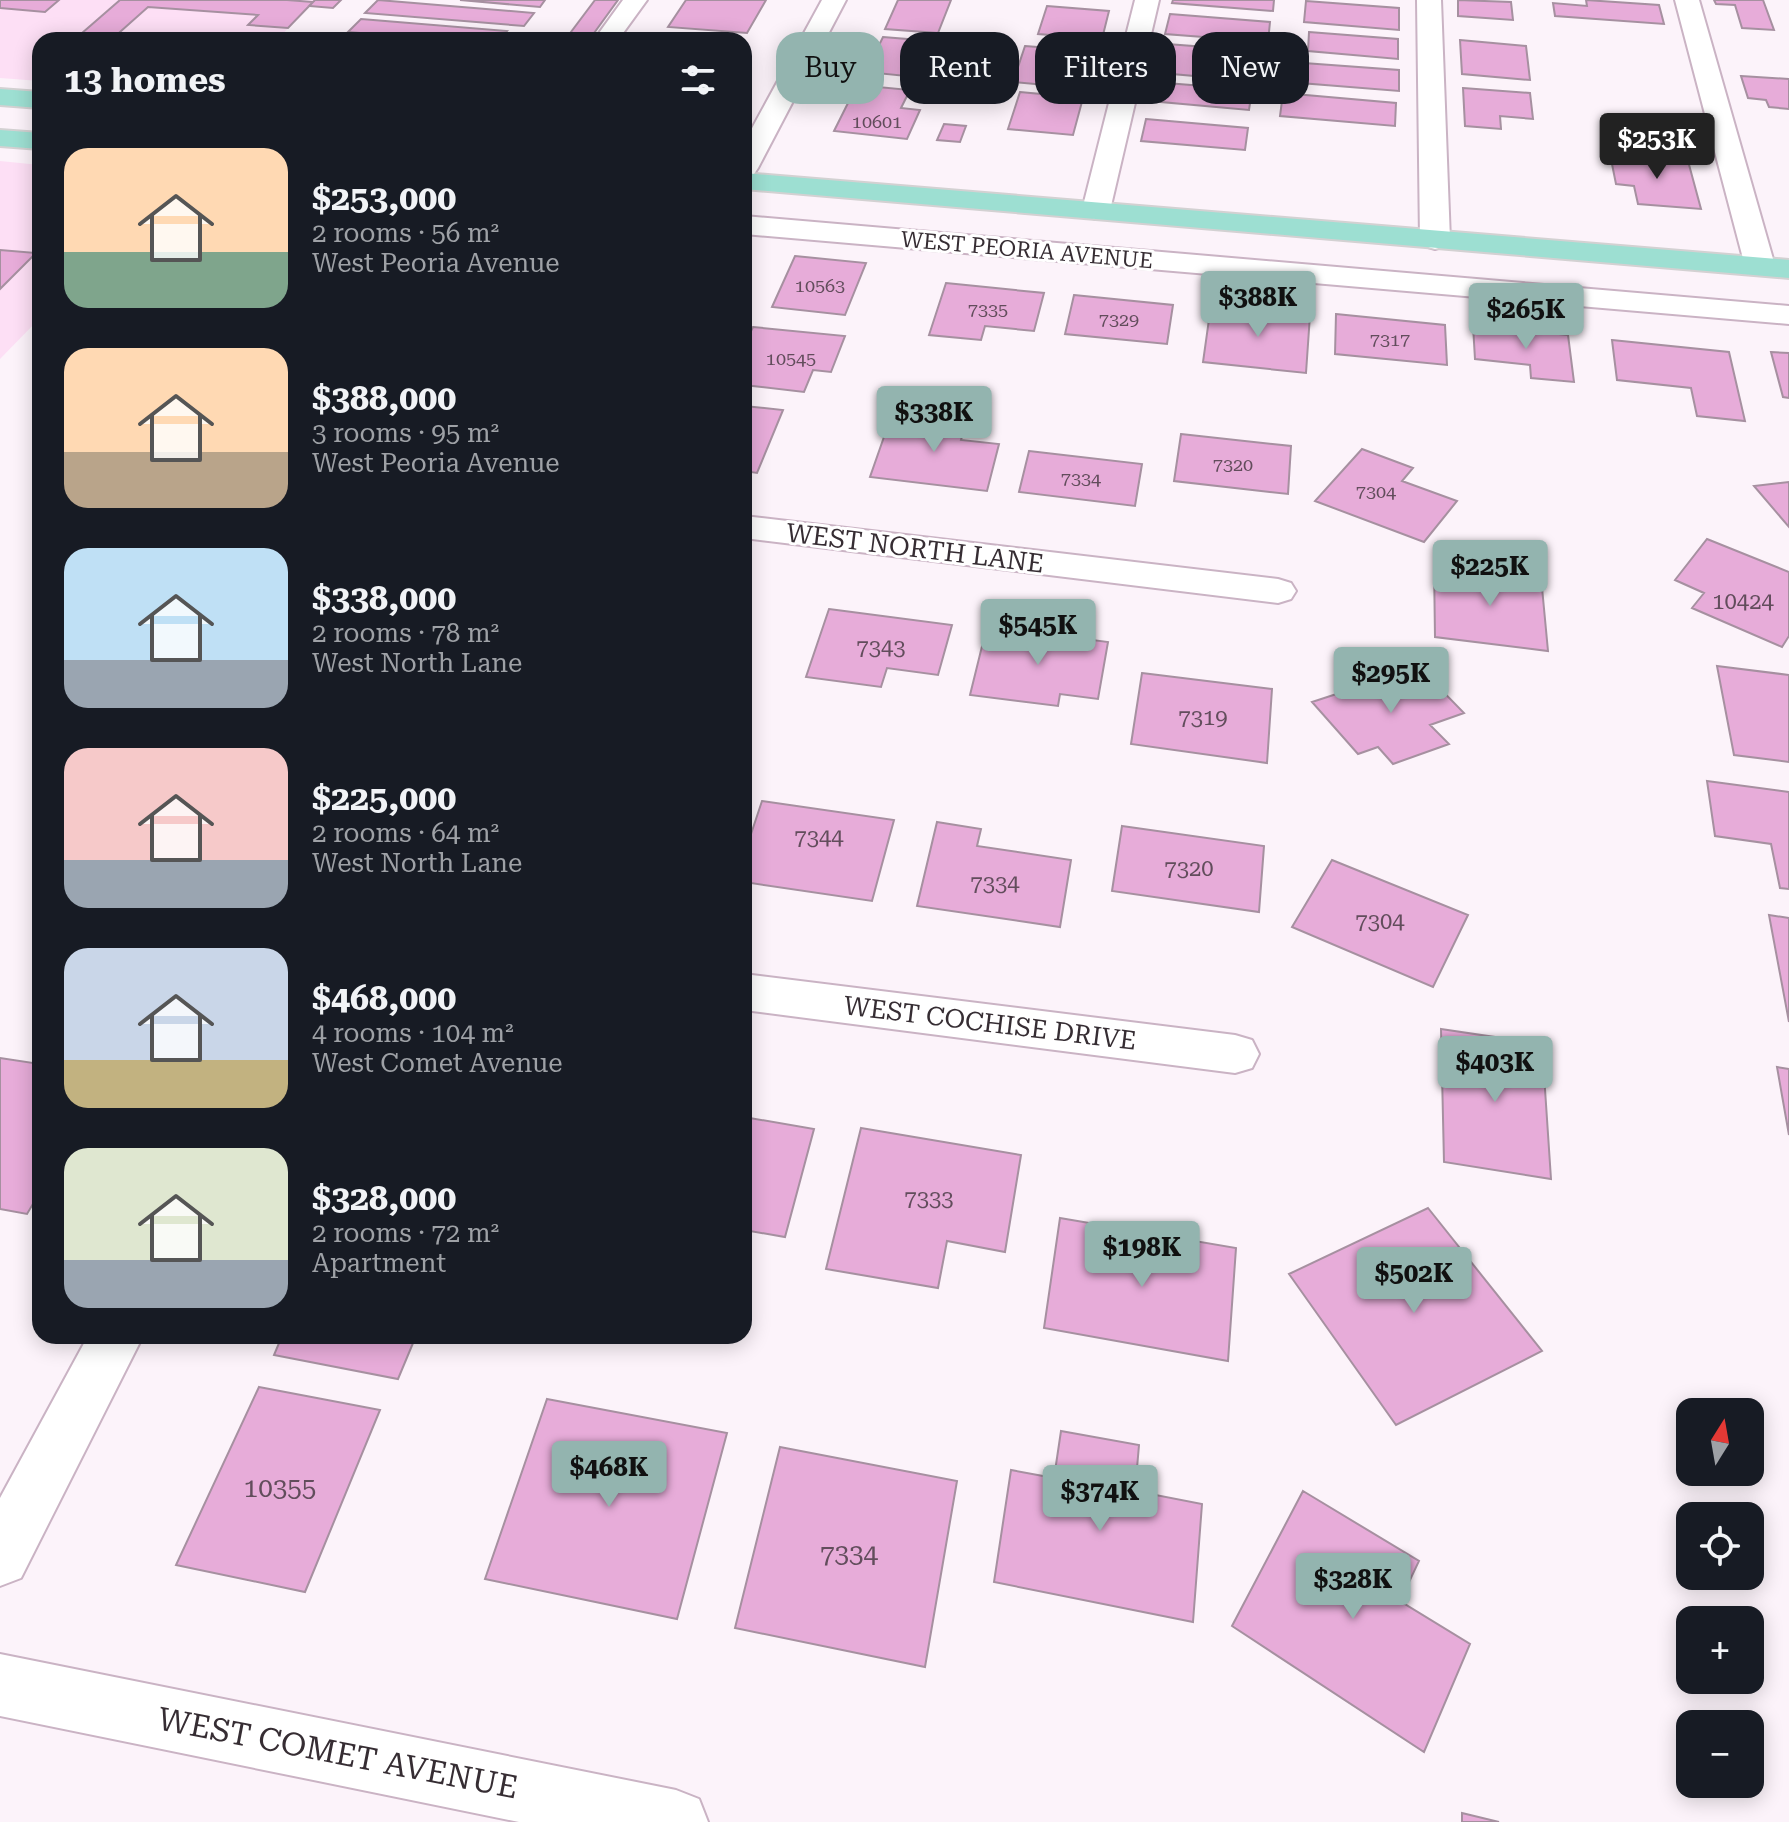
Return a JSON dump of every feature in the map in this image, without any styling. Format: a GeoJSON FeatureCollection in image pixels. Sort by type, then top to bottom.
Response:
{"type":"FeatureCollection","features":[{"type":"Feature","properties":{"kind":"main road"},"geometry":{"type":"LineString","coordinates":[[0,97],[32,99]]}},
{"type":"Feature","properties":{"kind":"main road"},"geometry":{"type":"LineString","coordinates":[[0,138],[32,140]]}},
{"type":"Feature","properties":{"kind":"main road","name":"WEST PEORIA AVENUE"},"geometry":{"type":"LineString","coordinates":[[752,182],[1789,269]]}},
{"type":"Feature","properties":{"kind":"street"},"geometry":{"type":"LineString","coordinates":[[612,32],[635,0]]}},
{"type":"Feature","properties":{"kind":"street"},"geometry":{"type":"LineString","coordinates":[[752,153],[834,0]]}},
{"type":"Feature","properties":{"kind":"street"},"geometry":{"type":"LineString","coordinates":[[1096,210],[1147,0]]}},
{"type":"Feature","properties":{"kind":"street"},"geometry":{"type":"LineString","coordinates":[[1429,0],[1435,240]]}},
{"type":"Feature","properties":{"kind":"street"},"geometry":{"type":"LineString","coordinates":[[1687,0],[1760,266]]}},
{"type":"Feature","properties":{"kind":"street","name":"WEST PEORIA AVENUE"},"geometry":{"type":"LineString","coordinates":[[752,226],[1789,315]]}},
{"type":"Feature","properties":{"kind":"street","name":"WEST NORTH LANE"},"geometry":{"type":"LineString","coordinates":[[752,528],[1278,591]]}},
{"type":"Feature","properties":{"kind":"street","name":"WEST COCHISE DRIVE"},"geometry":{"type":"LineString","coordinates":[[752,993],[1235,1054]]}},
{"type":"Feature","properties":{"kind":"street"},"geometry":{"type":"LineString","coordinates":[[0,1557],[112,1344]]}},
{"type":"Feature","properties":{"kind":"street","name":"WEST COMET AVENUE"},"geometry":{"type":"LineString","coordinates":[[0,1685],[676,1822]]}},
{"type":"Feature","properties":{"kind":"shaded area"},"geometry":{"type":"Polygon","coordinates":[[[0,0],[315,0],[285,32],[32,32],[32,80],[0,78],[0,0]]]}},
{"type":"Feature","properties":{"kind":"shaded area"},"geometry":{"type":"Polygon","coordinates":[[[0,161],[32,164],[32,326],[0,359],[0,161]]]}},
{"type":"Feature","properties":{"kind":"building"},"geometry":{"type":"Polygon","coordinates":[[[0,0],[59,0],[45,12],[0,8],[0,0]]]}},
{"type":"Feature","properties":{"kind":"building"},"geometry":{"type":"Polygon","coordinates":[[[120,0],[313,2],[288,28],[248,25],[258,15],[148,7],[120,32],[83,32],[120,0]]]}},
{"type":"Feature","properties":{"kind":"building"},"geometry":{"type":"Polygon","coordinates":[[[315,0],[341,0],[333,8],[309,6],[315,0]]]}},
{"type":"Feature","properties":{"kind":"building"},"geometry":{"type":"Polygon","coordinates":[[[378,0],[534,13],[524,26],[365,13],[378,0]]]}},
{"type":"Feature","properties":{"kind":"building"},"geometry":{"type":"Polygon","coordinates":[[[460,0],[545,0],[540,7],[460,0]]]}},
{"type":"Feature","properties":{"kind":"building"},"geometry":{"type":"Polygon","coordinates":[[[595,0],[618,0],[595,32],[571,32],[595,0]]]}},
{"type":"Feature","properties":{"kind":"building"},"geometry":{"type":"Polygon","coordinates":[[[686,0],[766,0],[748,32],[668,27],[686,0]]]}},
{"type":"Feature","properties":{"kind":"building"},"geometry":{"type":"Polygon","coordinates":[[[898,0],[951,0],[938,32],[885,29],[898,0]]]}},
{"type":"Feature","properties":{"kind":"building"},"geometry":{"type":"Polygon","coordinates":[[[1173,0],[1274,0],[1273,11],[1172,3],[1173,0]]]}},
{"type":"Feature","properties":{"kind":"building"},"geometry":{"type":"Polygon","coordinates":[[[1458,0],[1511,2],[1513,20],[1458,16],[1458,0]]]}},
{"type":"Feature","properties":{"kind":"building"},"geometry":{"type":"Polygon","coordinates":[[[1586,0],[1659,5],[1664,24],[1555,16],[1553,3],[1587,6],[1586,0]]]}},
{"type":"Feature","properties":{"kind":"building"},"geometry":{"type":"Polygon","coordinates":[[[1714,0],[1763,0],[1774,30],[1742,28],[1735,5],[1716,4],[1714,0]]]}},
{"type":"Feature","properties":{"kind":"building"},"geometry":{"type":"Polygon","coordinates":[[[1306,1],[1399,8],[1399,30],[1304,22],[1306,1]]]}},
{"type":"Feature","properties":{"kind":"building"},"geometry":{"type":"Polygon","coordinates":[[[1047,6],[1109,11],[1104,32],[1039,32],[1047,6]]]}},
{"type":"Feature","properties":{"kind":"building"},"geometry":{"type":"Polygon","coordinates":[[[1170,14],[1270,22],[1269,32],[1192,32],[1192,36],[1166,32],[1170,14]]]}},
{"type":"Feature","properties":{"kind":"building"},"geometry":{"type":"Polygon","coordinates":[[[361,19],[507,31],[506,32],[348,32],[361,19]]]}},
{"type":"Feature","properties":{"kind":"building"},"geometry":{"type":"Polygon","coordinates":[[[1309,32],[1398,39],[1398,59],[1309,51],[1309,32]]]}},
{"type":"Feature","properties":{"kind":"building"},"geometry":{"type":"Polygon","coordinates":[[[884,37],[900,38],[900,75],[884,74],[884,37]]]}},
{"type":"Feature","properties":{"kind":"building"},"geometry":{"type":"Polygon","coordinates":[[[1460,40],[1526,46],[1530,80],[1462,74],[1460,40]]]}},
{"type":"Feature","properties":{"kind":"building"},"geometry":{"type":"Polygon","coordinates":[[[1176,45],[1192,46],[1192,76],[1176,74],[1176,45]]]}},
{"type":"Feature","properties":{"kind":"building"},"geometry":{"type":"Polygon","coordinates":[[[1025,46],[1035,47],[1035,84],[1019,83],[1019,64],[1025,46]]]}},
{"type":"Feature","properties":{"kind":"building"},"geometry":{"type":"Polygon","coordinates":[[[1309,63],[1399,70],[1399,91],[1309,84],[1309,63]]]}},
{"type":"Feature","properties":{"kind":"building"},"geometry":{"type":"Polygon","coordinates":[[[1741,76],[1789,79],[1789,109],[1769,107],[1766,100],[1748,98],[1741,76]]]}},
{"type":"Feature","properties":{"kind":"building"},"geometry":{"type":"Polygon","coordinates":[[[1176,84],[1192,85],[1192,104],[1250,104],[1249,110],[1176,103],[1176,84]]]}},
{"type":"Feature","properties":{"kind":"building"},"geometry":{"type":"Polygon","coordinates":[[[884,88],[900,89],[901,108],[920,110],[907,139],[834,131],[848,104],[884,104],[884,88]]]}},
{"type":"Feature","properties":{"kind":"building"},"geometry":{"type":"Polygon","coordinates":[[[1463,88],[1530,93],[1533,119],[1500,116],[1501,129],[1465,126],[1463,88]]]}},
{"type":"Feature","properties":{"kind":"building"},"geometry":{"type":"Polygon","coordinates":[[[1020,92],[1035,93],[1035,104],[1081,104],[1073,135],[1008,129],[1016,104],[1019,104],[1020,92]]]}},
{"type":"Feature","properties":{"kind":"building"},"geometry":{"type":"Polygon","coordinates":[[[1309,95],[1396,103],[1395,126],[1280,116],[1282,104],[1309,104],[1309,95]]]}},
{"type":"Feature","properties":{"kind":"building"},"geometry":{"type":"Polygon","coordinates":[[[1146,119],[1248,128],[1245,150],[1141,141],[1146,119]]]}},
{"type":"Feature","properties":{"kind":"building"},"geometry":{"type":"Polygon","coordinates":[[[944,124],[966,126],[960,142],[937,140],[944,124]]]}},
{"type":"Feature","properties":{"kind":"building"},"geometry":{"type":"Polygon","coordinates":[[[1610,154],[1688,161],[1701,209],[1638,204],[1634,186],[1616,184],[1610,154]]]}},
{"type":"Feature","properties":{"kind":"building"},"geometry":{"type":"Polygon","coordinates":[[[0,250],[32,253],[32,257],[0,289],[0,250]]]}},
{"type":"Feature","properties":{"kind":"building"},"geometry":{"type":"Polygon","coordinates":[[[795,256],[866,263],[845,315],[772,307],[795,256]]]}},
{"type":"Feature","properties":{"kind":"building"},"geometry":{"type":"Polygon","coordinates":[[[946,283],[1044,293],[1034,331],[985,326],[981,340],[929,335],[946,283]]]}},
{"type":"Feature","properties":{"kind":"building"},"geometry":{"type":"Polygon","coordinates":[[[1074,295],[1173,305],[1167,344],[1065,334],[1074,295]]]}},
{"type":"Feature","properties":{"kind":"building"},"geometry":{"type":"Polygon","coordinates":[[[1211,305],[1310,315],[1306,373],[1203,362],[1211,305]]]}},
{"type":"Feature","properties":{"kind":"building"},"geometry":{"type":"Polygon","coordinates":[[[1336,314],[1445,325],[1447,365],[1335,354],[1336,314]]]}},
{"type":"Feature","properties":{"kind":"building"},"geometry":{"type":"Polygon","coordinates":[[[1473,325],[1568,335],[1574,382],[1531,378],[1530,365],[1475,359],[1473,325]]]}},
{"type":"Feature","properties":{"kind":"building"},"geometry":{"type":"Polygon","coordinates":[[[752,329],[845,336],[831,372],[813,370],[804,392],[752,386],[752,329]]]}},
{"type":"Feature","properties":{"kind":"building"},"geometry":{"type":"Polygon","coordinates":[[[1612,340],[1729,352],[1745,421],[1697,416],[1691,388],[1617,380],[1612,340]]]}},
{"type":"Feature","properties":{"kind":"building"},"geometry":{"type":"Polygon","coordinates":[[[1771,352],[1789,353],[1789,398],[1783,397],[1771,352]]]}},
{"type":"Feature","properties":{"kind":"building"},"geometry":{"type":"Polygon","coordinates":[[[752,407],[783,410],[757,473],[752,472],[752,407]]]}},
{"type":"Feature","properties":{"kind":"building"},"geometry":{"type":"Polygon","coordinates":[[[892,414],[966,423],[961,440],[999,444],[987,491],[870,477],[892,414]]]}},
{"type":"Feature","properties":{"kind":"building"},"geometry":{"type":"Polygon","coordinates":[[[1181,434],[1291,446],[1288,494],[1174,481],[1181,434]]]}},
{"type":"Feature","properties":{"kind":"building"},"geometry":{"type":"Polygon","coordinates":[[[1362,449],[1413,468],[1402,481],[1457,501],[1424,542],[1315,501],[1362,449]]]}},
{"type":"Feature","properties":{"kind":"building"},"geometry":{"type":"Polygon","coordinates":[[[1029,451],[1142,464],[1135,506],[1019,492],[1029,451]]]}},
{"type":"Feature","properties":{"kind":"building"},"geometry":{"type":"Polygon","coordinates":[[[1789,482],[1789,527],[1754,486],[1789,482]]]}},
{"type":"Feature","properties":{"kind":"building"},"geometry":{"type":"Polygon","coordinates":[[[1707,539],[1789,572],[1789,636],[1782,647],[1692,608],[1704,593],[1675,580],[1707,539]]]}},
{"type":"Feature","properties":{"kind":"building"},"geometry":{"type":"Polygon","coordinates":[[[1434,564],[1541,577],[1548,651],[1435,637],[1434,564]]]}},
{"type":"Feature","properties":{"kind":"building"},"geometry":{"type":"Polygon","coordinates":[[[829,609],[952,625],[938,675],[887,668],[881,687],[806,677],[829,609]]]}},
{"type":"Feature","properties":{"kind":"building"},"geometry":{"type":"Polygon","coordinates":[[[987,626],[1108,642],[1098,699],[1060,694],[1058,706],[970,695],[987,626]]]}},
{"type":"Feature","properties":{"kind":"building"},"geometry":{"type":"Polygon","coordinates":[[[1717,666],[1789,675],[1789,762],[1734,755],[1717,666]]]}},
{"type":"Feature","properties":{"kind":"building"},"geometry":{"type":"Polygon","coordinates":[[[1419,667],[1464,713],[1430,725],[1449,744],[1393,764],[1378,747],[1358,754],[1312,702],[1419,667]]]}},
{"type":"Feature","properties":{"kind":"building"},"geometry":{"type":"Polygon","coordinates":[[[1142,673],[1272,689],[1267,763],[1131,744],[1142,673]]]}},
{"type":"Feature","properties":{"kind":"building"},"geometry":{"type":"Polygon","coordinates":[[[1707,781],[1789,792],[1789,889],[1780,888],[1771,844],[1715,836],[1707,781]]]}},
{"type":"Feature","properties":{"kind":"building"},"geometry":{"type":"Polygon","coordinates":[[[762,801],[894,820],[872,901],[752,883],[752,831],[762,801]]]}},
{"type":"Feature","properties":{"kind":"building"},"geometry":{"type":"Polygon","coordinates":[[[937,822],[981,829],[977,846],[1071,860],[1060,927],[917,906],[937,822]]]}},
{"type":"Feature","properties":{"kind":"building"},"geometry":{"type":"Polygon","coordinates":[[[1122,826],[1264,846],[1259,912],[1112,891],[1122,826]]]}},
{"type":"Feature","properties":{"kind":"building"},"geometry":{"type":"Polygon","coordinates":[[[1332,860],[1468,915],[1433,987],[1292,927],[1332,860]]]}},
{"type":"Feature","properties":{"kind":"building"},"geometry":{"type":"Polygon","coordinates":[[[1769,915],[1789,918],[1789,1022],[1769,915]]]}},
{"type":"Feature","properties":{"kind":"building"},"geometry":{"type":"Polygon","coordinates":[[[1441,1029],[1542,1044],[1551,1179],[1444,1162],[1441,1029]]]}},
{"type":"Feature","properties":{"kind":"building"},"geometry":{"type":"Polygon","coordinates":[[[0,1058],[32,1063],[32,1206],[27,1214],[0,1209],[0,1058]]]}},
{"type":"Feature","properties":{"kind":"building"},"geometry":{"type":"Polygon","coordinates":[[[1777,1067],[1789,1069],[1789,1135],[1777,1067]]]}},
{"type":"Feature","properties":{"kind":"building"},"geometry":{"type":"Polygon","coordinates":[[[752,1118],[814,1129],[785,1237],[752,1231],[752,1118]]]}},
{"type":"Feature","properties":{"kind":"building"},"geometry":{"type":"Polygon","coordinates":[[[861,1128],[1021,1155],[1005,1252],[947,1241],[938,1288],[826,1269],[861,1128]]]}},
{"type":"Feature","properties":{"kind":"building"},"geometry":{"type":"Polygon","coordinates":[[[1428,1208],[1542,1351],[1396,1425],[1289,1274],[1428,1208]]]}},
{"type":"Feature","properties":{"kind":"building"},"geometry":{"type":"Polygon","coordinates":[[[1060,1218],[1236,1248],[1228,1361],[1044,1328],[1060,1218]]]}},
{"type":"Feature","properties":{"kind":"building"},"geometry":{"type":"Polygon","coordinates":[[[279,1344],[413,1344],[398,1379],[274,1355],[279,1344]]]}},
{"type":"Feature","properties":{"kind":"building"},"geometry":{"type":"Polygon","coordinates":[[[259,1387],[380,1410],[305,1592],[176,1565],[259,1387]]]}},
{"type":"Feature","properties":{"kind":"building"},"geometry":{"type":"Polygon","coordinates":[[[547,1399],[727,1433],[677,1619],[485,1579],[547,1399]]]}},
{"type":"Feature","properties":{"kind":"building"},"geometry":{"type":"Polygon","coordinates":[[[1061,1431],[1139,1445],[1135,1491],[1202,1504],[1193,1622],[994,1582],[1011,1470],[1054,1478],[1061,1431]]]}},
{"type":"Feature","properties":{"kind":"building"},"geometry":{"type":"Polygon","coordinates":[[[780,1447],[957,1481],[925,1667],[735,1628],[780,1447]]]}},
{"type":"Feature","properties":{"kind":"building"},"geometry":{"type":"Polygon","coordinates":[[[1303,1491],[1419,1561],[1400,1601],[1470,1644],[1424,1752],[1232,1626],[1303,1491]]]}},
{"type":"Feature","properties":{"kind":"building"},"geometry":{"type":"Polygon","coordinates":[[[1462,1813],[1499,1822],[1462,1822],[1462,1813]]]}}]}
